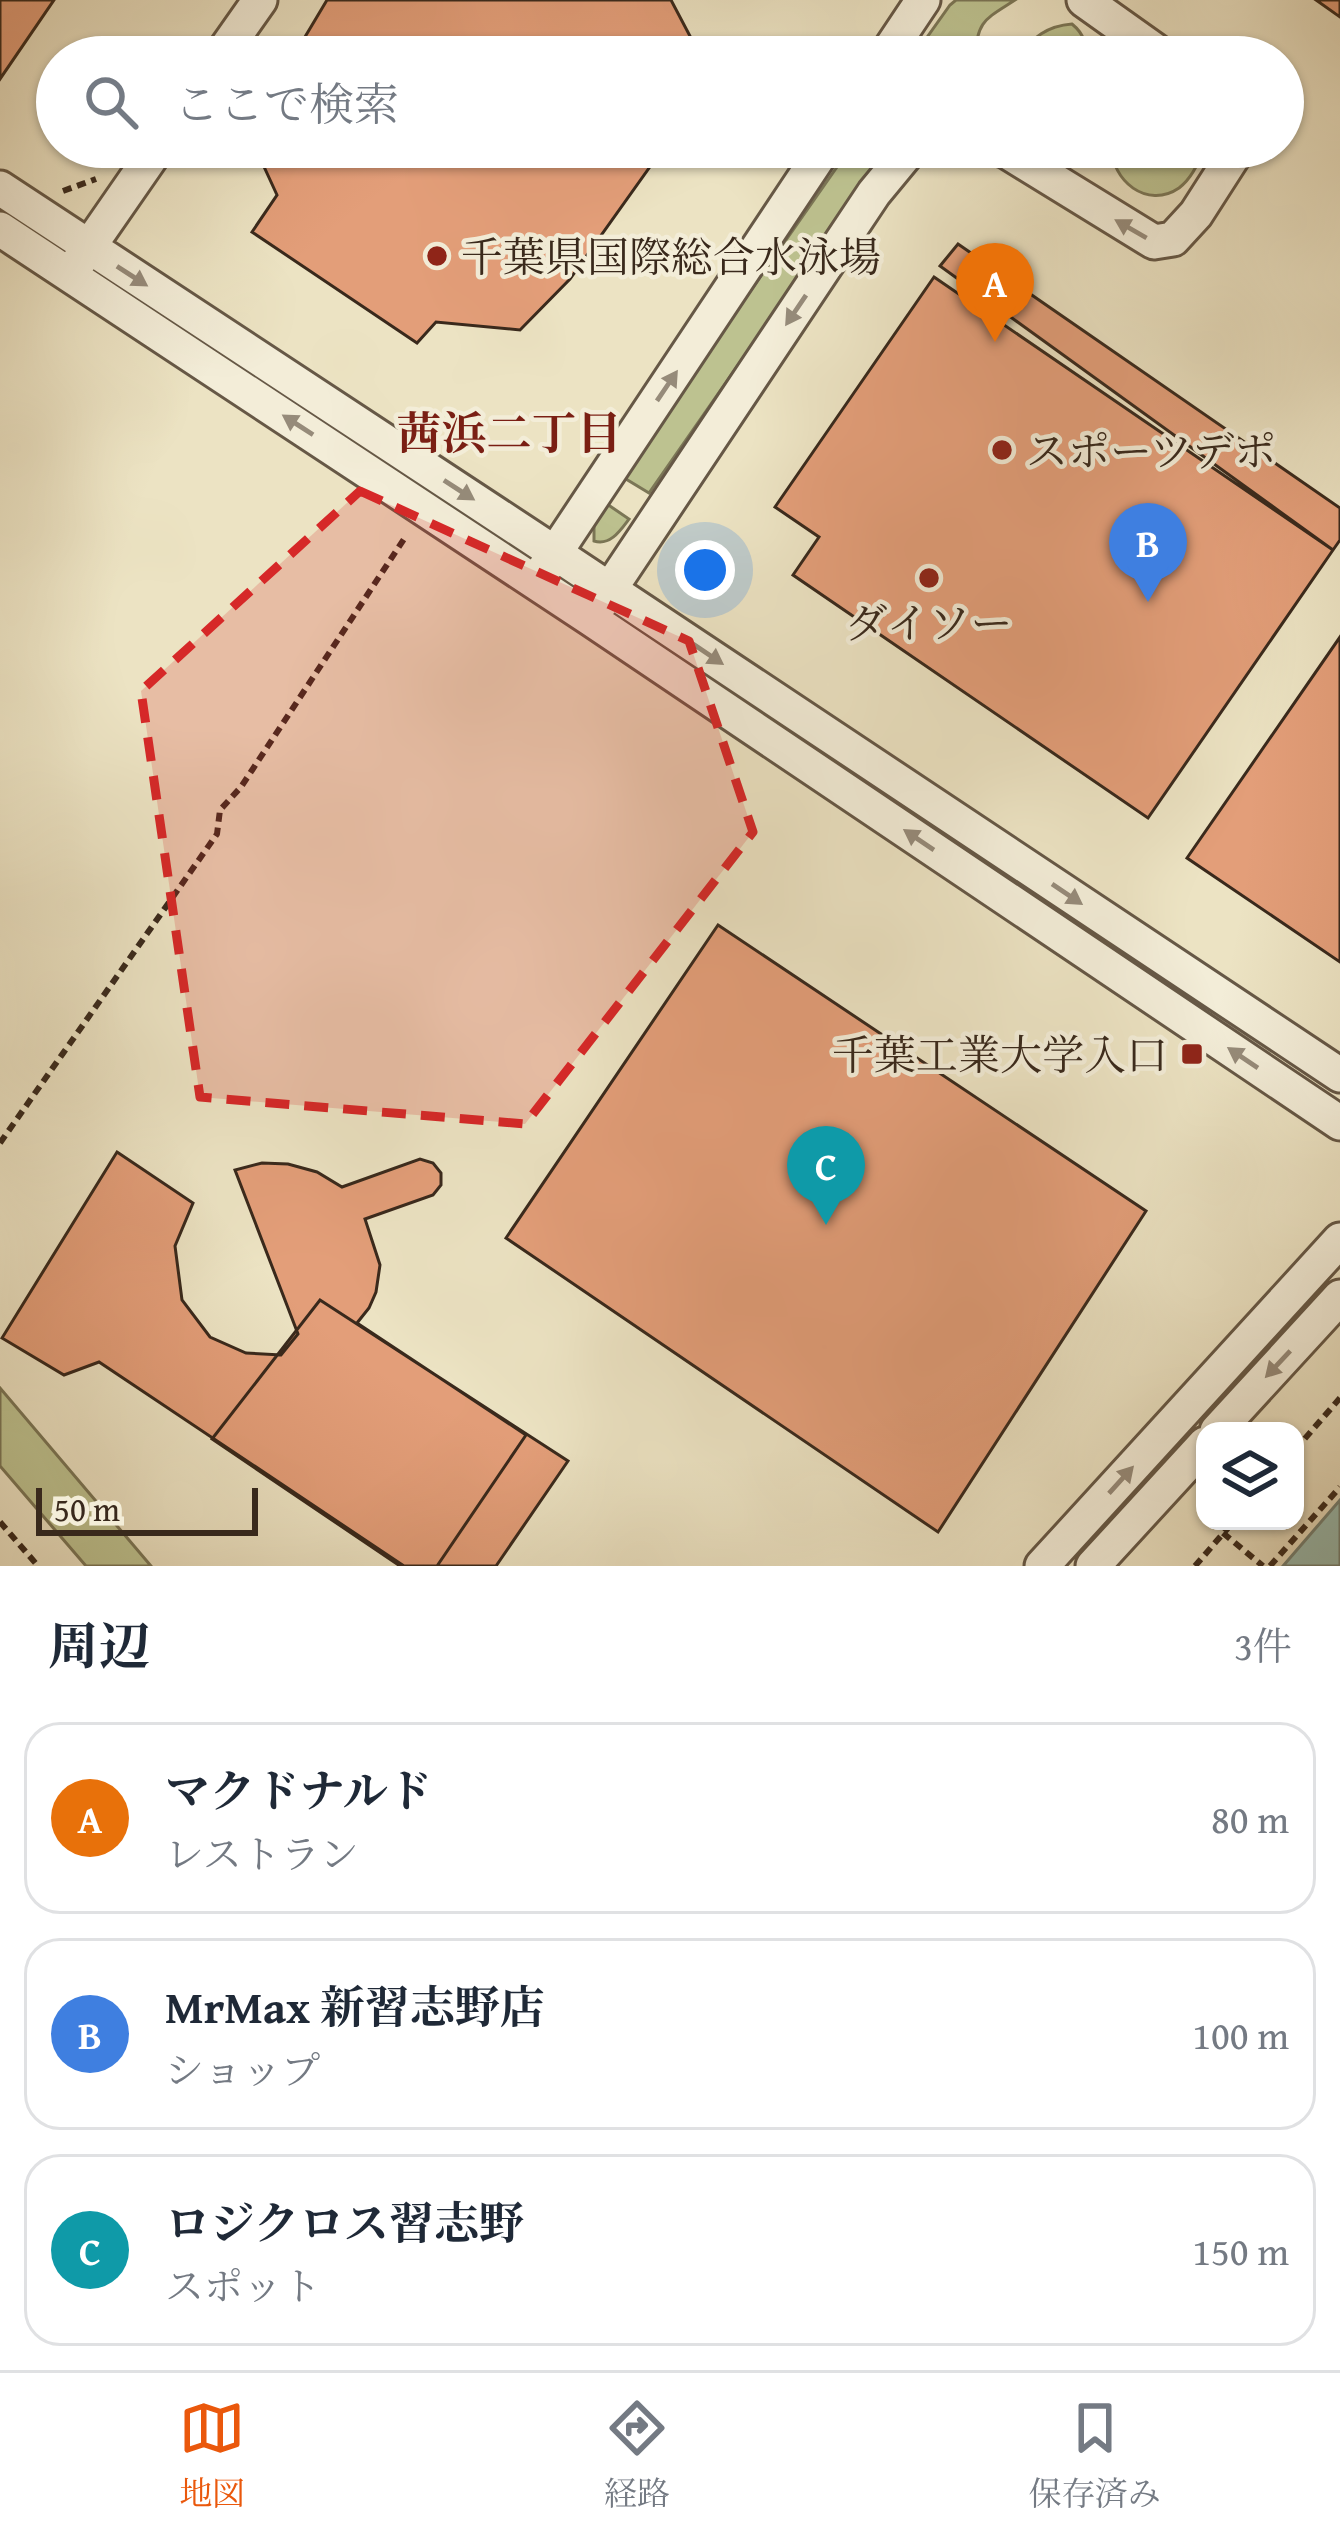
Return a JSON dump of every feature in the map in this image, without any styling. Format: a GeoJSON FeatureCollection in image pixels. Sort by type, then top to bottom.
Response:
{"type":"FeatureCollection","features":[{"type":"Feature","properties":{"kind":"street"},"geometry":{"type":"LineString","coordinates":[[235,36],[260,0]]}},
{"type":"Feature","properties":{"kind":"street"},"geometry":{"type":"LineString","coordinates":[[899,36],[923,0]]}},
{"type":"Feature","properties":{"kind":"street"},"geometry":{"type":"LineString","coordinates":[[1084,0],[1135,36]]}},
{"type":"Feature","properties":{"kind":"street"},"geometry":{"type":"LineString","coordinates":[[79,261],[143,168]]}},
{"type":"Feature","properties":{"kind":"street"},"geometry":{"type":"LineString","coordinates":[[536,582],[811,168]]}},
{"type":"Feature","properties":{"kind":"street"},"geometry":{"type":"LineString","coordinates":[[591,619],[895,168]]}},
{"type":"Feature","properties":{"kind":"street"},"geometry":{"type":"LineString","coordinates":[[1034,168],[1154,242],[1173,239],[1196,214],[1226,168]]}},
{"type":"Feature","properties":{"kind":"street"},"geometry":{"type":"LineString","coordinates":[[0,188],[79,261],[536,582],[1340,1124]]}},
{"type":"Feature","properties":{"kind":"street"},"geometry":{"type":"LineString","coordinates":[[0,230],[79,261],[555,553],[1340,1076]]}},
{"type":"Feature","properties":{"kind":"street"},"geometry":{"type":"LineString","coordinates":[[1042,1566],[1340,1240]]}},
{"type":"Feature","properties":{"kind":"street"},"geometry":{"type":"LineString","coordinates":[[1225,1422],[1340,1297]]}},
{"type":"Feature","properties":{"kind":"street"},"geometry":{"type":"LineString","coordinates":[[1093,1566],[1196,1454]]}},
{"type":"Feature","properties":{"kind":"path"},"geometry":{"type":"LineString","coordinates":[[60,192],[97,179]]}},
{"type":"Feature","properties":{"kind":"path"},"geometry":{"type":"LineString","coordinates":[[0,1142],[217,834],[220,811],[242,787],[404,539]]}},
{"type":"Feature","properties":{"kind":"path"},"geometry":{"type":"LineString","coordinates":[[1304,1440],[1340,1398]]}},
{"type":"Feature","properties":{"kind":"path"},"geometry":{"type":"LineString","coordinates":[[1223,1533],[1267,1566],[1340,1486]]}},
{"type":"Feature","properties":{"kind":"path"},"geometry":{"type":"LineString","coordinates":[[0,1522],[38,1566]]}},
{"type":"Feature","properties":{"kind":"path"},"geometry":{"type":"LineString","coordinates":[[1195,1566],[1226,1530]]}},
{"type":"Feature","properties":{"kind":"highlighted area"},"geometry":{"type":"Polygon","coordinates":[[[360,491],[689,641],[753,832],[525,1124],[200,1097],[141,691],[360,491]]]}},
{"type":"Feature","properties":{"kind":"green space"},"geometry":{"type":"Polygon","coordinates":[[[956,0],[1015,0],[985,22],[978,36],[928,36],[956,0]]]}},
{"type":"Feature","properties":{"kind":"green space"},"geometry":{"type":"Polygon","coordinates":[[[1072,24],[1082,36],[1039,36],[1072,24]]]}},
{"type":"Feature","properties":{"kind":"green space"},"geometry":{"type":"Polygon","coordinates":[[[836,168],[875,168],[649,493],[621,476],[836,168]]]}},
{"type":"Feature","properties":{"kind":"green space"},"geometry":{"type":"Polygon","coordinates":[[[1195,168],[1179,188],[1155,196],[1133,188],[1118,170],[1195,168]]]}},
{"type":"Feature","properties":{"kind":"green space"},"geometry":{"type":"Polygon","coordinates":[[[604,502],[629,519],[610,539],[594,541],[594,522],[604,502]]]}},
{"type":"Feature","properties":{"kind":"green space"},"geometry":{"type":"Polygon","coordinates":[[[0,1388],[151,1566],[86,1566],[0,1466],[0,1388]]]}},
{"type":"Feature","properties":{"kind":"water"},"geometry":{"type":"Polygon","coordinates":[[[1340,1500],[1340,1566],[1283,1566],[1340,1500]]]}},
{"type":"Feature","properties":{"kind":"building"},"geometry":{"type":"Polygon","coordinates":[[[0,0],[54,0],[0,79],[0,0]]]}},
{"type":"Feature","properties":{"kind":"building"},"geometry":{"type":"Polygon","coordinates":[[[327,0],[671,0],[690,36],[306,36],[327,0]]]}},
{"type":"Feature","properties":{"kind":"building"},"geometry":{"type":"Polygon","coordinates":[[[1316,0],[1340,0],[1340,17],[1316,0]]]}},
{"type":"Feature","properties":{"kind":"building","name":"千葉県国際総合水泳場"},"geometry":{"type":"Polygon","coordinates":[[[265,168],[649,168],[570,279],[520,330],[436,322],[417,343],[252,232],[277,195],[265,168]]]}},
{"type":"Feature","properties":{"kind":"building"},"geometry":{"type":"Polygon","coordinates":[[[958,244],[1340,508],[1340,540],[1333,550],[940,266],[958,244]]]}},
{"type":"Feature","properties":{"kind":"building"},"geometry":{"type":"Polygon","coordinates":[[[934,277],[1333,550],[1148,818],[793,575],[819,537],[775,507],[934,277]]]}},
{"type":"Feature","properties":{"kind":"building"},"geometry":{"type":"Polygon","coordinates":[[[1340,637],[1340,962],[1187,858],[1340,637]]]}},
{"type":"Feature","properties":{"kind":"building"},"geometry":{"type":"Polygon","coordinates":[[[718,925],[1146,1211],[938,1532],[506,1238],[718,925]]]}},
{"type":"Feature","properties":{"kind":"building"},"geometry":{"type":"Polygon","coordinates":[[[117,1152],[193,1203],[175,1246],[182,1300],[210,1337],[246,1353],[281,1355],[298,1334],[235,1170],[262,1163],[288,1164],[317,1172],[342,1187],[420,1159],[433,1163],[441,1173],[441,1185],[433,1195],[365,1219],[380,1265],[376,1292],[357,1323],[526,1435],[437,1566],[404,1566],[99,1362],[64,1375],[2,1338],[117,1152]]]}},
{"type":"Feature","properties":{"kind":"building"},"geometry":{"type":"Polygon","coordinates":[[[320,1300],[568,1461],[496,1566],[400,1566],[212,1439],[320,1300]]]}},
{"type":"Feature","properties":{"kind":"place","name":"千葉県国際総合水泳場"},"geometry":{"type":"Point","coordinates":[437,256]}},
{"type":"Feature","properties":{"kind":"place","name":"マクドナルド"},"geometry":{"type":"Point","coordinates":[995,342]}},
{"type":"Feature","properties":{"kind":"place","name":"スポーツデポ"},"geometry":{"type":"Point","coordinates":[1002,450]}},
{"type":"Feature","properties":{"kind":"place","name":"ダイソー"},"geometry":{"type":"Point","coordinates":[929,578]}},
{"type":"Feature","properties":{"kind":"place","name":"MrMax 新習志野店"},"geometry":{"type":"Point","coordinates":[1148,602]}},
{"type":"Feature","properties":{"kind":"place","name":"千葉工業大学入口"},"geometry":{"type":"Point","coordinates":[1192,1054]}},
{"type":"Feature","properties":{"kind":"place","name":"ロジクロス習志野"},"geometry":{"type":"Point","coordinates":[826,1225]}},
{"type":"Feature","properties":{"kind":"district","name":"茜浜二丁目"},"geometry":{"type":"Point","coordinates":[509,432]}}]}
